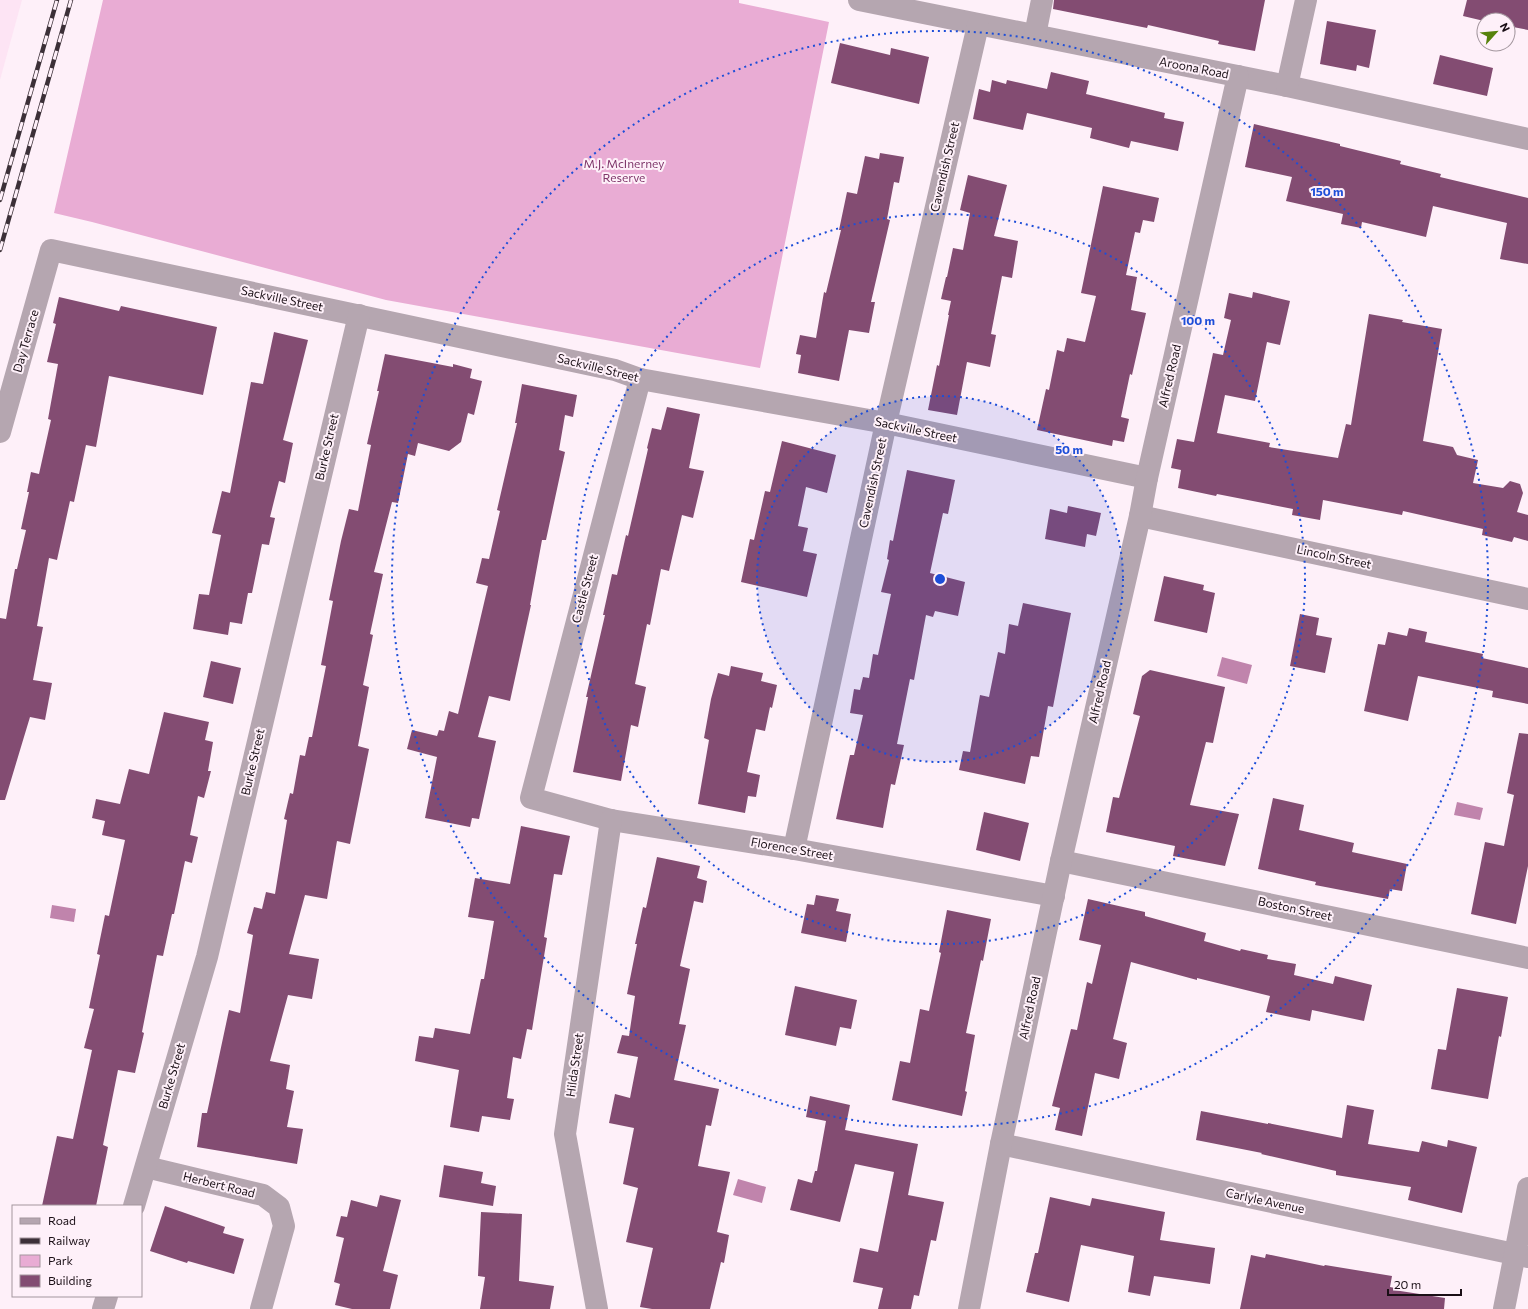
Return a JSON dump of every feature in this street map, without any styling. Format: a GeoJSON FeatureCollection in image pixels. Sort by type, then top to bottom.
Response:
{"type":"FeatureCollection","features":[{"type":"Feature","properties":{"kind":"street","name":"Aroona Road"},"geometry":{"type":"LineString","coordinates":[[859,0],[1287,86],[1528,139]]}},
{"type":"Feature","properties":{"kind":"street"},"geometry":{"type":"LineString","coordinates":[[1035,35],[1042,0]]}},
{"type":"Feature","properties":{"kind":"street"},"geometry":{"type":"LineString","coordinates":[[1287,86],[1306,0]]}},
{"type":"Feature","properties":{"kind":"street","name":"Cavendish Street"},"geometry":{"type":"LineString","coordinates":[[794,848],[886,423],[978,25]]}},
{"type":"Feature","properties":{"kind":"street","name":"Alfred Road"},"geometry":{"type":"LineString","coordinates":[[969,1309],[1001,1144],[1061,861],[1238,76]]}},
{"type":"Feature","properties":{"kind":"street","name":"Sackville Street"},"geometry":{"type":"LineString","coordinates":[[51,250],[615,370],[640,379],[886,423],[1147,478]]}},
{"type":"Feature","properties":{"kind":"street","name":"Day Terrace"},"geometry":{"type":"LineString","coordinates":[[0,432],[51,250]]}},
{"type":"Feature","properties":{"kind":"street","name":"Burke Street"},"geometry":{"type":"LineString","coordinates":[[134,1205],[206,957],[359,315]]}},
{"type":"Feature","properties":{"kind":"street","name":"Castle Street"},"geometry":{"type":"LineString","coordinates":[[531,798],[640,379]]}},
{"type":"Feature","properties":{"kind":"street","name":"Lincoln Street"},"geometry":{"type":"LineString","coordinates":[[1140,516],[1528,599]]}},
{"type":"Feature","properties":{"kind":"street","name":"Florence Street"},"geometry":{"type":"LineString","coordinates":[[531,798],[611,820],[794,848],[1054,896]]}},
{"type":"Feature","properties":{"kind":"street","name":"Hilda Street"},"geometry":{"type":"LineString","coordinates":[[597,1309],[565,1134],[611,820]]}},
{"type":"Feature","properties":{"kind":"street","name":"Boston Street"},"geometry":{"type":"LineString","coordinates":[[1061,861],[1528,958]]}},
{"type":"Feature","properties":{"kind":"street","name":"Carlyle Avenue"},"geometry":{"type":"LineString","coordinates":[[1001,1144],[1521,1255]]}},
{"type":"Feature","properties":{"kind":"street","name":"Herbert Road"},"geometry":{"type":"LineString","coordinates":[[146,1167],[263,1196],[279,1207],[284,1226],[261,1309]]}},
{"type":"Feature","properties":{"kind":"street"},"geometry":{"type":"LineString","coordinates":[[1504,1309],[1521,1255],[1528,1188]]}},
{"type":"Feature","properties":{"kind":"street"},"geometry":{"type":"LineString","coordinates":[[103,1309],[107,1297]]}},
{"type":"Feature","properties":{"kind":"shaded area"},"geometry":{"type":"Polygon","coordinates":[[[0,0],[22,0],[0,80],[0,0]]]}},
{"type":"Feature","properties":{"kind":"shaded area"},"geometry":{"type":"Polygon","coordinates":[[[1222,657],[1252,665],[1247,684],[1217,676],[1222,657]]]}},
{"type":"Feature","properties":{"kind":"shaded area"},"geometry":{"type":"Polygon","coordinates":[[[1457,802],[1483,808],[1480,820],[1454,815],[1457,802]]]}},
{"type":"Feature","properties":{"kind":"shaded area"},"geometry":{"type":"Polygon","coordinates":[[[52,905],[76,909],[74,922],[50,918],[52,905]]]}},
{"type":"Feature","properties":{"kind":"shaded area"},"geometry":{"type":"Polygon","coordinates":[[[738,1179],[766,1187],[762,1203],[733,1195],[738,1179]]]}},
{"type":"Feature","properties":{"kind":"green space","name":"M.J. McInerney Reserve"},"geometry":{"type":"Polygon","coordinates":[[[103,0],[739,0],[739,3],[829,22],[760,368],[386,300],[54,213],[103,0]]]}},
{"type":"Feature","properties":{"kind":"building"},"geometry":{"type":"Polygon","coordinates":[[[1054,0],[1265,0],[1255,51],[1218,44],[1219,41],[1148,25],[1147,28],[1053,9],[1054,0]]]}},
{"type":"Feature","properties":{"kind":"building"},"geometry":{"type":"Polygon","coordinates":[[[1467,0],[1528,0],[1528,30],[1516,28],[1516,12],[1476,12],[1476,19],[1463,16],[1467,0]]]}},
{"type":"Feature","properties":{"kind":"building"},"geometry":{"type":"Polygon","coordinates":[[[1327,21],[1376,30],[1369,68],[1357,65],[1356,71],[1320,64],[1327,21]]]}},
{"type":"Feature","properties":{"kind":"building"},"geometry":{"type":"Polygon","coordinates":[[[840,43],[890,55],[891,48],[929,57],[919,104],[831,83],[840,43]]]}},
{"type":"Feature","properties":{"kind":"building"},"geometry":{"type":"Polygon","coordinates":[[[1440,55],[1493,68],[1487,96],[1433,84],[1440,55]]]}},
{"type":"Feature","properties":{"kind":"building"},"geometry":{"type":"Polygon","coordinates":[[[1051,72],[1089,81],[1086,94],[1165,113],[1164,118],[1184,122],[1178,151],[1131,141],[1129,148],[1090,138],[1092,128],[1027,113],[1023,130],[973,119],[979,89],[990,92],[992,80],[1006,84],[1007,80],[1047,89],[1051,72]]]}},
{"type":"Feature","properties":{"kind":"building"},"geometry":{"type":"Polygon","coordinates":[[[1254,124],[1340,144],[1340,146],[1401,161],[1400,164],[1441,174],[1440,177],[1528,198],[1528,264],[1500,259],[1507,223],[1433,206],[1426,237],[1362,222],[1361,228],[1341,224],[1343,214],[1286,201],[1292,177],[1245,167],[1254,124]]]}},
{"type":"Feature","properties":{"kind":"building"},"geometry":{"type":"Polygon","coordinates":[[[880,153],[904,157],[899,183],[894,182],[887,219],[890,220],[871,302],[875,302],[869,333],[849,330],[839,381],[798,373],[801,355],[796,354],[800,335],[816,338],[824,292],[826,293],[841,230],[839,230],[847,192],[857,194],[865,156],[879,159],[880,153]]]}},
{"type":"Feature","properties":{"kind":"building"},"geometry":{"type":"Polygon","coordinates":[[[968,175],[1007,185],[994,236],[1018,241],[1012,278],[1002,276],[991,334],[996,335],[990,367],[967,362],[957,415],[928,410],[937,365],[939,366],[951,301],[941,299],[953,248],[963,250],[970,213],[960,210],[968,175]]]}},
{"type":"Feature","properties":{"kind":"building"},"geometry":{"type":"Polygon","coordinates":[[[1103,186],[1159,198],[1154,222],[1143,220],[1140,233],[1135,232],[1126,275],[1137,277],[1131,310],[1146,313],[1132,375],[1130,374],[1121,417],[1129,419],[1124,442],[1113,440],[1112,446],[1037,430],[1046,389],[1049,390],[1057,350],[1064,352],[1067,338],[1085,342],[1096,296],[1081,293],[1103,186]]]}},
{"type":"Feature","properties":{"kind":"building"},"geometry":{"type":"Polygon","coordinates":[[[1253,292],[1290,301],[1280,345],[1267,342],[1255,401],[1225,395],[1217,433],[1270,443],[1269,447],[1338,458],[1346,424],[1351,425],[1369,314],[1442,329],[1423,441],[1453,447],[1457,455],[1478,460],[1473,483],[1503,488],[1510,481],[1520,484],[1523,493],[1517,512],[1528,515],[1528,541],[1514,537],[1512,542],[1482,535],[1483,529],[1403,511],[1402,515],[1323,500],[1320,520],[1292,515],[1293,509],[1178,488],[1181,470],[1171,468],[1177,439],[1194,442],[1213,353],[1223,355],[1231,320],[1224,318],[1229,293],[1252,298],[1253,292]]]}},
{"type":"Feature","properties":{"kind":"building"},"geometry":{"type":"Polygon","coordinates":[[[59,297],[119,311],[121,306],[217,327],[203,395],[109,376],[96,447],[86,445],[74,502],[70,501],[57,560],[49,558],[37,626],[43,627],[33,680],[52,683],[45,720],[30,717],[5,800],[0,800],[0,618],[6,619],[15,569],[17,569],[26,530],[21,529],[29,492],[27,492],[31,472],[39,474],[51,420],[48,419],[58,364],[47,362],[56,324],[53,323],[59,297]]]}},
{"type":"Feature","properties":{"kind":"building"},"geometry":{"type":"Polygon","coordinates":[[[274,332],[308,340],[283,440],[293,443],[285,483],[279,481],[270,517],[275,518],[269,545],[262,544],[252,593],[248,593],[242,624],[230,622],[228,635],[193,629],[199,594],[209,595],[221,535],[212,533],[222,491],[230,493],[251,382],[263,384],[274,332]]]}},
{"type":"Feature","properties":{"kind":"building"},"geometry":{"type":"Polygon","coordinates":[[[385,354],[453,367],[453,364],[472,369],[470,378],[482,381],[474,415],[468,413],[461,442],[449,451],[418,443],[415,456],[408,454],[398,503],[392,502],[374,572],[383,574],[370,634],[373,635],[363,685],[369,687],[358,746],[369,749],[350,844],[337,841],[327,899],[305,895],[289,954],[319,959],[312,999],[288,995],[270,1061],[290,1065],[286,1089],[294,1091],[287,1127],[303,1129],[297,1164],[197,1147],[202,1113],[207,1113],[229,1010],[240,1013],[253,935],[247,933],[254,907],[262,909],[266,892],[275,894],[287,820],[284,819],[290,793],[293,794],[300,755],[305,756],[309,737],[312,737],[326,666],[321,665],[333,601],[329,600],[349,509],[358,511],[371,445],[367,444],[379,391],[377,391],[385,354]]]}},
{"type":"Feature","properties":{"kind":"building"},"geometry":{"type":"Polygon","coordinates":[[[522,384],[577,395],[573,417],[565,415],[559,450],[565,452],[546,540],[542,540],[531,605],[510,701],[489,696],[478,737],[496,741],[479,819],[472,818],[470,827],[425,818],[437,757],[407,749],[412,730],[437,736],[439,730],[444,731],[449,711],[458,714],[488,586],[476,583],[482,558],[489,559],[500,511],[497,510],[517,423],[515,423],[522,384]]]}},
{"type":"Feature","properties":{"kind":"building"},"geometry":{"type":"Polygon","coordinates":[[[667,407],[700,414],[689,468],[704,471],[693,518],[682,515],[669,571],[661,569],[650,625],[647,624],[635,684],[646,687],[638,727],[631,725],[621,781],[573,772],[588,697],[586,697],[605,615],[603,615],[612,574],[617,575],[626,535],[628,536],[652,428],[661,430],[667,407]]]}},
{"type":"Feature","properties":{"kind":"building"},"geometry":{"type":"Polygon","coordinates":[[[782,441],[836,455],[827,493],[806,487],[798,526],[808,528],[803,551],[817,554],[807,597],[741,582],[750,539],[754,540],[765,491],[770,492],[782,441]]]}},
{"type":"Feature","properties":{"kind":"building"},"geometry":{"type":"Polygon","coordinates":[[[907,470],[955,480],[948,514],[943,513],[930,573],[965,582],[958,616],[935,611],[933,617],[926,615],[914,680],[910,679],[897,744],[904,745],[895,785],[891,784],[883,828],[836,819],[850,755],[854,755],[863,715],[850,713],[854,689],[860,690],[863,677],[869,678],[873,654],[878,655],[891,594],[881,592],[889,560],[887,559],[890,540],[893,541],[907,470]]]}},
{"type":"Feature","properties":{"kind":"building"},"geometry":{"type":"Polygon","coordinates":[[[1068,506],[1101,513],[1096,536],[1087,534],[1085,547],[1045,539],[1050,509],[1067,513],[1068,506]]]}},
{"type":"Feature","properties":{"kind":"building"},"geometry":{"type":"Polygon","coordinates":[[[1164,576],[1204,585],[1203,590],[1215,593],[1207,633],[1154,621],[1164,576]]]}},
{"type":"Feature","properties":{"kind":"building"},"geometry":{"type":"Polygon","coordinates":[[[1023,603],[1071,613],[1053,707],[1048,706],[1039,757],[1031,756],[1025,784],[959,770],[963,751],[970,752],[980,695],[989,697],[998,652],[1005,654],[1009,624],[1018,626],[1023,603]]]}},
{"type":"Feature","properties":{"kind":"building"},"geometry":{"type":"Polygon","coordinates":[[[1300,614],[1319,618],[1316,635],[1332,638],[1325,673],[1290,666],[1300,614]]]}},
{"type":"Feature","properties":{"kind":"building"},"geometry":{"type":"Polygon","coordinates":[[[1409,628],[1427,632],[1425,642],[1483,654],[1482,658],[1528,668],[1528,704],[1492,697],[1493,691],[1418,676],[1408,721],[1364,711],[1378,644],[1385,645],[1388,632],[1407,636],[1409,628]]]}},
{"type":"Feature","properties":{"kind":"building"},"geometry":{"type":"Polygon","coordinates":[[[211,661],[241,668],[233,704],[203,697],[211,661]]]}},
{"type":"Feature","properties":{"kind":"building"},"geometry":{"type":"Polygon","coordinates":[[[731,666],[763,673],[761,681],[777,685],[772,708],[770,707],[765,731],[756,729],[747,772],[760,775],[756,797],[748,796],[745,813],[698,804],[709,740],[704,738],[711,699],[718,673],[729,676],[731,666]]]}},
{"type":"Feature","properties":{"kind":"building"},"geometry":{"type":"Polygon","coordinates":[[[1150,670],[1225,687],[1213,743],[1206,742],[1190,805],[1239,814],[1225,866],[1173,856],[1175,846],[1106,832],[1113,797],[1119,798],[1140,716],[1133,714],[1142,676],[1150,670]]]}},
{"type":"Feature","properties":{"kind":"building"},"geometry":{"type":"Polygon","coordinates":[[[164,712],[209,722],[205,740],[213,742],[208,771],[211,771],[204,798],[198,796],[190,835],[198,837],[192,863],[185,861],[174,914],[172,914],[163,956],[157,955],[142,1032],[144,1033],[135,1073],[118,1070],[103,1145],[108,1147],[96,1205],[42,1205],[57,1136],[73,1139],[92,1050],[84,1048],[94,1009],[89,1008],[100,955],[97,954],[105,915],[109,916],[125,840],[102,835],[105,821],[92,818],[96,799],[120,804],[129,769],[149,774],[164,712]]]}},
{"type":"Feature","properties":{"kind":"building"},"geometry":{"type":"Polygon","coordinates":[[[1519,733],[1528,734],[1528,866],[1516,924],[1471,914],[1485,842],[1504,846],[1514,795],[1507,793],[1519,733]]]}},
{"type":"Feature","properties":{"kind":"building"},"geometry":{"type":"Polygon","coordinates":[[[1273,798],[1304,805],[1299,830],[1354,843],[1352,852],[1407,864],[1402,891],[1390,889],[1388,899],[1315,885],[1316,882],[1258,869],[1273,798]]]}},
{"type":"Feature","properties":{"kind":"building"},"geometry":{"type":"Polygon","coordinates":[[[984,812],[1029,823],[1020,861],[976,850],[984,812]]]}},
{"type":"Feature","properties":{"kind":"building"},"geometry":{"type":"Polygon","coordinates":[[[521,826],[570,836],[562,875],[554,874],[544,937],[547,938],[532,1030],[527,1029],[521,1059],[513,1057],[507,1098],[514,1099],[510,1120],[482,1116],[479,1132],[450,1127],[459,1070],[415,1061],[419,1036],[433,1038],[435,1028],[470,1034],[481,979],[484,979],[494,921],[468,917],[475,878],[510,884],[521,826]]]}},
{"type":"Feature","properties":{"kind":"building"},"geometry":{"type":"Polygon","coordinates":[[[657,857],[700,866],[697,878],[707,881],[703,903],[694,901],[680,966],[690,969],[679,1024],[686,1025],[674,1080],[719,1089],[711,1126],[706,1125],[698,1166],[730,1172],[717,1232],[729,1235],[724,1263],[721,1262],[710,1309],[652,1309],[640,1307],[653,1248],[626,1242],[638,1188],[623,1184],[634,1128],[609,1123],[615,1094],[630,1098],[638,1057],[617,1053],[622,1035],[629,1036],[635,996],[627,994],[643,907],[646,908],[657,857]]]}},
{"type":"Feature","properties":{"kind":"building"},"geometry":{"type":"Polygon","coordinates":[[[816,895],[839,899],[836,911],[851,914],[846,942],[801,933],[807,904],[814,905],[816,895]]]}},
{"type":"Feature","properties":{"kind":"building"},"geometry":{"type":"Polygon","coordinates":[[[1088,899],[1145,912],[1145,916],[1206,933],[1204,941],[1240,951],[1241,949],[1268,955],[1267,959],[1296,964],[1294,975],[1333,984],[1335,976],[1372,985],[1364,1021],[1312,1010],[1310,1021],[1266,1012],[1270,996],[1197,978],[1197,980],[1131,962],[1113,1039],[1127,1043],[1119,1079],[1095,1073],[1082,1136],[1055,1130],[1060,1108],[1052,1106],[1071,1029],[1077,1030],[1087,982],[1092,984],[1101,945],[1079,940],[1088,899]]]}},
{"type":"Feature","properties":{"kind":"building"},"geometry":{"type":"Polygon","coordinates":[[[947,910],[991,919],[966,1033],[975,1035],[962,1116],[892,1100],[900,1061],[910,1063],[920,1009],[929,1011],[941,953],[939,952],[947,910]]]}},
{"type":"Feature","properties":{"kind":"building"},"geometry":{"type":"Polygon","coordinates":[[[795,986],[857,1000],[851,1029],[840,1027],[836,1046],[785,1035],[795,986]]]}},
{"type":"Feature","properties":{"kind":"building"},"geometry":{"type":"Polygon","coordinates":[[[1457,988],[1508,997],[1501,1037],[1499,1036],[1488,1099],[1431,1089],[1438,1049],[1446,1050],[1457,988]]]}},
{"type":"Feature","properties":{"kind":"building"},"geometry":{"type":"Polygon","coordinates":[[[810,1096],[850,1105],[845,1130],[918,1144],[908,1195],[944,1202],[936,1241],[931,1240],[919,1296],[914,1295],[911,1309],[878,1309],[883,1288],[853,1282],[860,1248],[878,1252],[894,1172],[855,1164],[840,1222],[790,1210],[798,1179],[812,1183],[815,1171],[817,1171],[826,1121],[806,1117],[810,1096]]]}},
{"type":"Feature","properties":{"kind":"building"},"geometry":{"type":"Polygon","coordinates":[[[1347,1105],[1374,1110],[1368,1144],[1419,1152],[1422,1141],[1447,1147],[1448,1140],[1477,1147],[1462,1213],[1408,1200],[1411,1187],[1336,1175],[1336,1171],[1261,1154],[1262,1153],[1196,1140],[1201,1111],[1342,1138],[1347,1105]]]}},
{"type":"Feature","properties":{"kind":"building"},"geometry":{"type":"Polygon","coordinates":[[[444,1165],[483,1172],[481,1183],[496,1186],[493,1206],[439,1197],[444,1165]]]}},
{"type":"Feature","properties":{"kind":"building"},"geometry":{"type":"Polygon","coordinates":[[[380,1195],[401,1200],[383,1271],[398,1275],[390,1309],[352,1309],[335,1305],[340,1284],[334,1282],[344,1238],[336,1236],[341,1216],[347,1217],[351,1200],[377,1207],[380,1195]]]}},
{"type":"Feature","properties":{"kind":"building"},"geometry":{"type":"Polygon","coordinates":[[[1050,1197],[1090,1206],[1092,1198],[1165,1212],[1160,1240],[1215,1248],[1210,1284],[1154,1276],[1150,1296],[1128,1292],[1134,1256],[1081,1245],[1069,1302],[1026,1292],[1035,1253],[1038,1253],[1050,1197]]]}},
{"type":"Feature","properties":{"kind":"building"},"geometry":{"type":"Polygon","coordinates":[[[165,1206],[225,1227],[223,1233],[244,1239],[234,1274],[188,1261],[187,1263],[150,1251],[165,1206]]]}},
{"type":"Feature","properties":{"kind":"building"},"geometry":{"type":"Polygon","coordinates":[[[481,1212],[522,1214],[519,1281],[554,1286],[550,1309],[480,1309],[485,1277],[478,1276],[481,1212]]]}},
{"type":"Feature","properties":{"kind":"building"},"geometry":{"type":"Polygon","coordinates":[[[1266,1254],[1324,1266],[1392,1276],[1390,1287],[1395,1288],[1394,1290],[1445,1298],[1444,1309],[1240,1309],[1251,1255],[1265,1258],[1266,1254]]]}},
{"type":"Feature","properties":{"kind":"railway"},"geometry":{"type":"LineString","coordinates":[[0,200],[57,0]]}},
{"type":"Feature","properties":{"kind":"railway"},"geometry":{"type":"LineString","coordinates":[[0,250],[71,0]]}}]}
